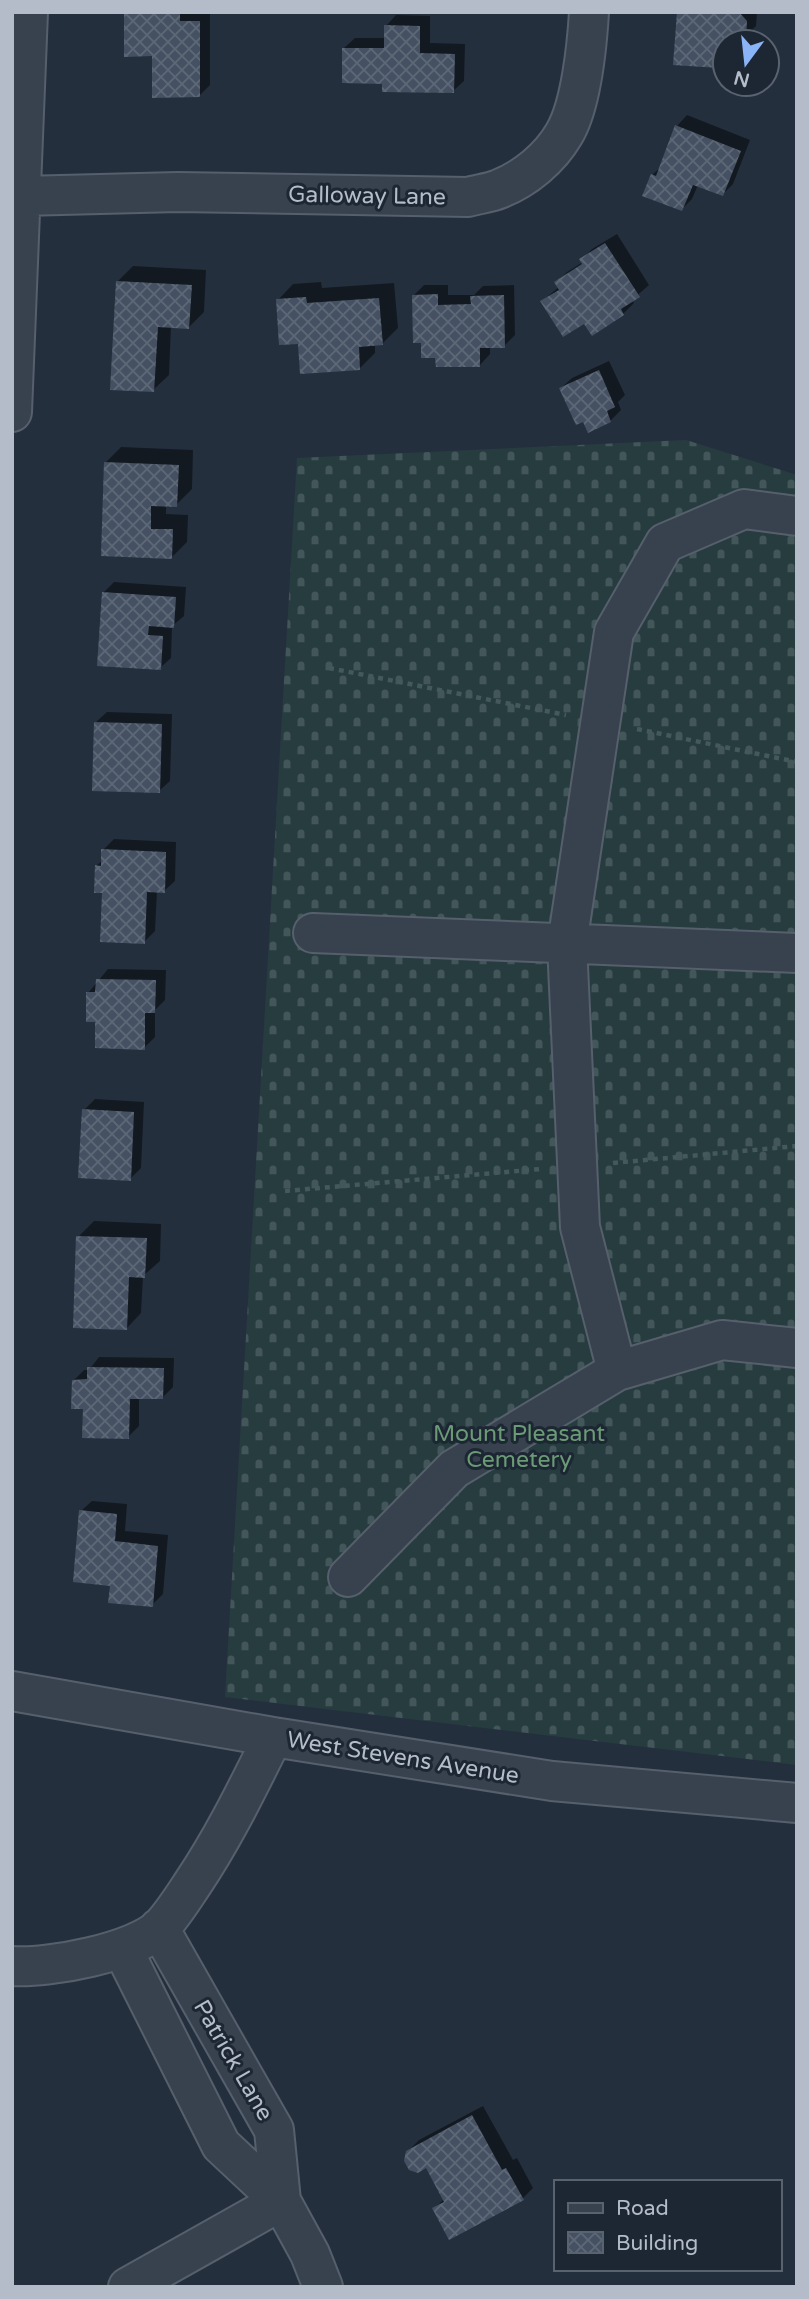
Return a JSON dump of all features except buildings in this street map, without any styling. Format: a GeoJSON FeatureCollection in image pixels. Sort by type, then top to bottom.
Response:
{"type":"FeatureCollection","features":[{"type":"Feature","properties":{"kind":"street"},"geometry":{"type":"LineString","coordinates":[[12,412],[28,12]]}},
{"type":"Feature","properties":{"kind":"street","name":"Galloway Lane"},"geometry":{"type":"LineString","coordinates":[[22,197],[178,192],[468,197],[499,190],[535,169],[565,133],[575,103],[587,43],[589,12]]}},
{"type":"Feature","properties":{"kind":"street"},"geometry":{"type":"LineString","coordinates":[[617,1371],[580,1227],[567,944],[614,632],[664,543],[744,509],[797,516]]}},
{"type":"Feature","properties":{"kind":"street"},"geometry":{"type":"LineString","coordinates":[[313,933],[797,953]]}},
{"type":"Feature","properties":{"kind":"street"},"geometry":{"type":"LineString","coordinates":[[348,1577],[454,1469],[617,1371],[722,1340],[797,1348]]}},
{"type":"Feature","properties":{"kind":"street","name":"West Stevens Avenue"},"geometry":{"type":"LineString","coordinates":[[12,1691],[273,1737],[552,1781],[797,1803]]}},
{"type":"Feature","properties":{"kind":"street"},"geometry":{"type":"LineString","coordinates":[[12,1966],[62,1964],[122,1948],[159,1928],[208,1860],[234,1816],[273,1737]]}},
{"type":"Feature","properties":{"kind":"street","name":"Patrick Lane"},"geometry":{"type":"LineString","coordinates":[[159,1928],[274,2130],[281,2201]]}},
{"type":"Feature","properties":{"kind":"street","name":"Patrick Lane"},"geometry":{"type":"LineString","coordinates":[[122,1948],[221,2145],[281,2201],[310,2254],[323,2287]]}},
{"type":"Feature","properties":{"kind":"street"},"geometry":{"type":"LineString","coordinates":[[128,2287],[281,2201]]}},
{"type":"Feature","properties":{"kind":"green space","name":"Mount Pleasant Cemetery"},"geometry":{"type":"Polygon","coordinates":[[[686,440],[797,475],[797,1765],[225,1697],[297,458],[686,440]]]}}]}
